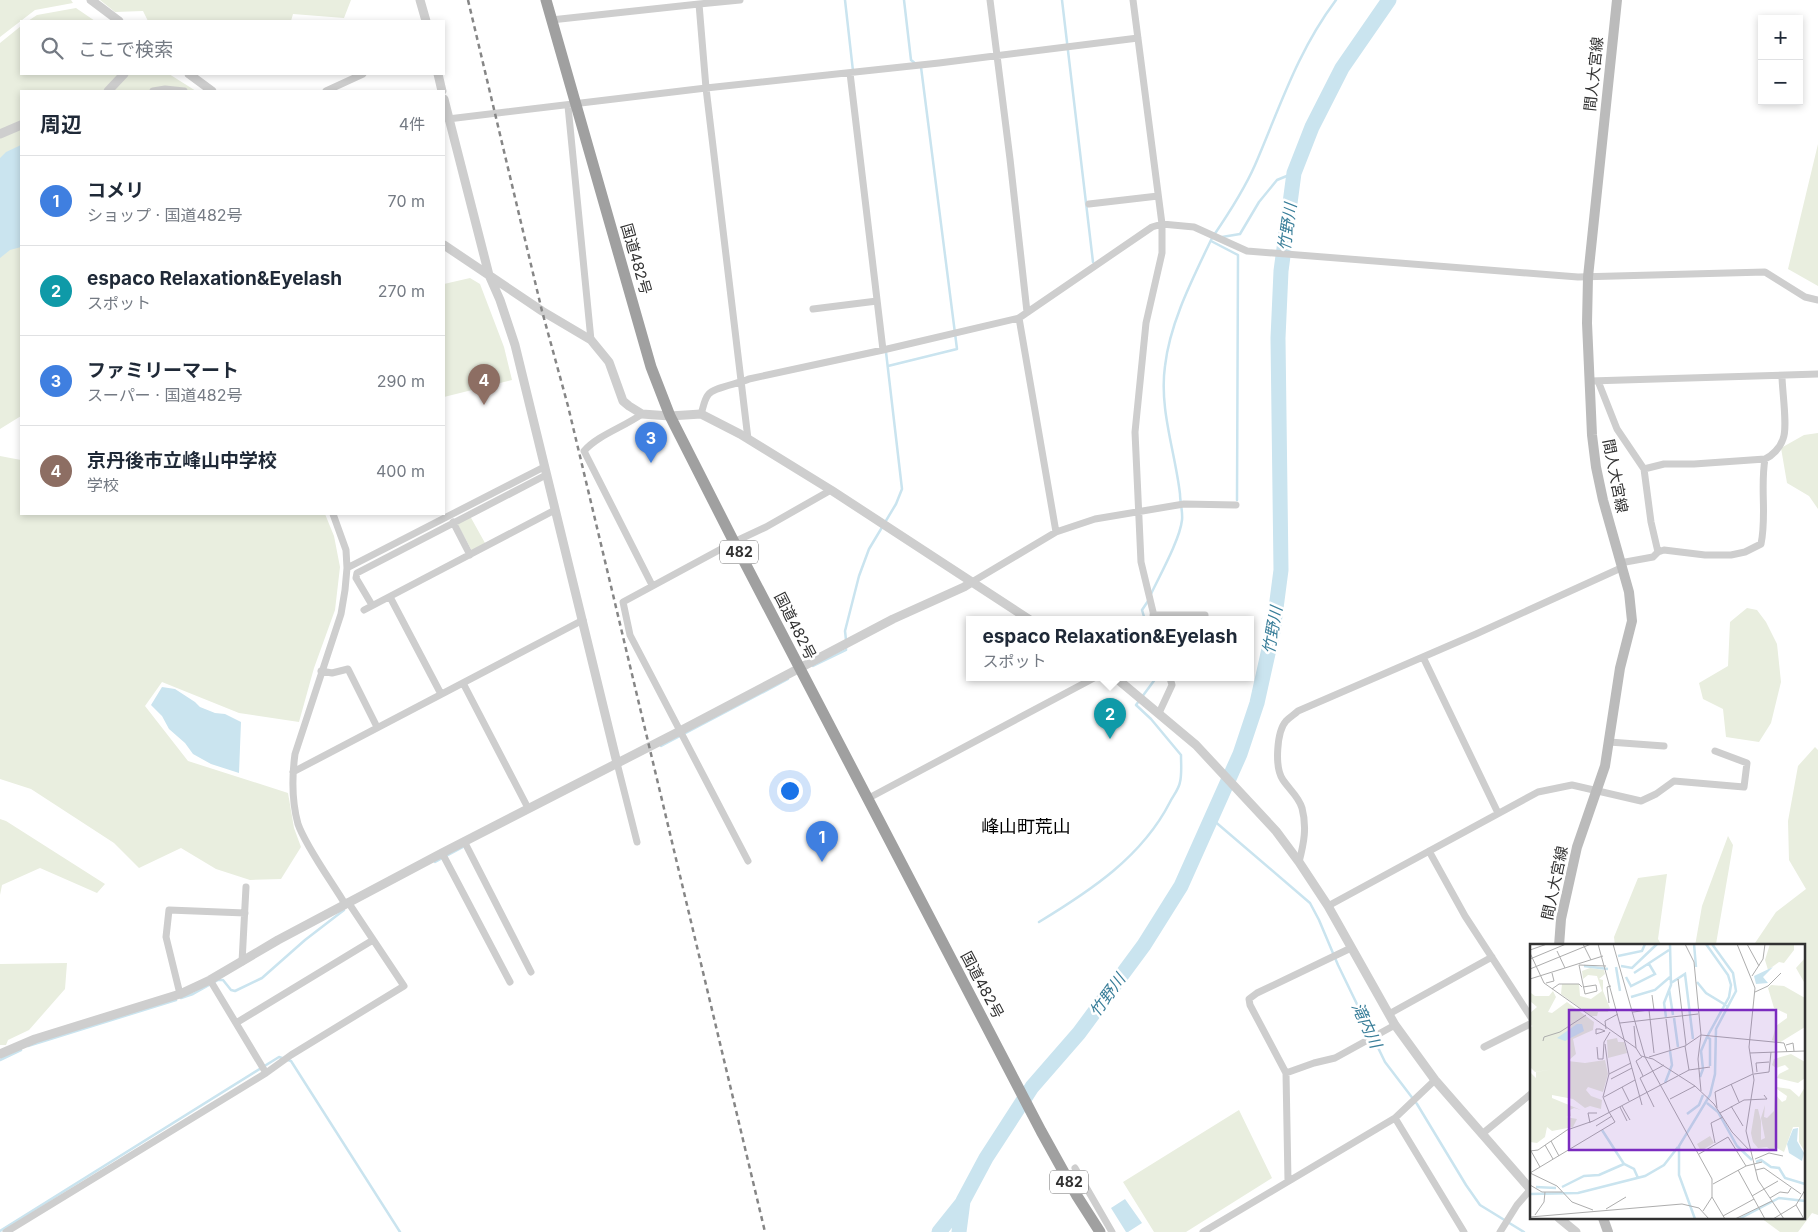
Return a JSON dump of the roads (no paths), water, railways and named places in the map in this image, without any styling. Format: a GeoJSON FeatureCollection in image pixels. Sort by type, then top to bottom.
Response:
{"type":"FeatureCollection","features":[{"type":"Feature","properties":{"kind":"highway","name":"国道482号"},"geometry":{"type":"LineString","coordinates":[[546,0],[572,105],[651,367],[670,416],[799,668],[1041,1131],[1077,1196],[1100,1232]]}},
{"type":"Feature","properties":{"kind":"main road","name":"間人大宮線"},"geometry":{"type":"LineString","coordinates":[[1559,944],[1561,919],[1577,847],[1605,766],[1620,668],[1632,621],[1629,592],[1603,500],[1596,467],[1594,381],[1587,323],[1588,277],[1617,0]]}},
{"type":"Feature","properties":{"kind":"main road"},"geometry":{"type":"LineString","coordinates":[[1604,1220],[1608,1232]]}},
{"type":"Feature","properties":{"kind":"street"},"geometry":{"type":"LineString","coordinates":[[91,0],[118,20]]}},
{"type":"Feature","properties":{"kind":"street"},"geometry":{"type":"LineString","coordinates":[[420,0],[426,20]]}},
{"type":"Feature","properties":{"kind":"street"},"geometry":{"type":"LineString","coordinates":[[552,20],[740,0]]}},
{"type":"Feature","properties":{"kind":"street"},"geometry":{"type":"LineString","coordinates":[[990,0],[1027,312]]}},
{"type":"Feature","properties":{"kind":"street"},"geometry":{"type":"LineString","coordinates":[[1134,0],[1162,224],[1162,253],[1146,323],[1135,432],[1141,562],[1154,616]]}},
{"type":"Feature","properties":{"kind":"street"},"geometry":{"type":"LineString","coordinates":[[699,4],[706,88],[748,439]]}},
{"type":"Feature","properties":{"kind":"street"},"geometry":{"type":"LineString","coordinates":[[448,119],[1138,38]]}},
{"type":"Feature","properties":{"kind":"street"},"geometry":{"type":"LineString","coordinates":[[850,73],[883,350]]}},
{"type":"Feature","properties":{"kind":"street"},"geometry":{"type":"LineString","coordinates":[[110,90],[123,75]]}},
{"type":"Feature","properties":{"kind":"street"},"geometry":{"type":"LineString","coordinates":[[190,75],[211,90]]}},
{"type":"Feature","properties":{"kind":"street"},"geometry":{"type":"LineString","coordinates":[[328,90],[361,75]]}},
{"type":"Feature","properties":{"kind":"street"},"geometry":{"type":"LineString","coordinates":[[438,75],[442,90]]}},
{"type":"Feature","properties":{"kind":"street"},"geometry":{"type":"LineString","coordinates":[[445,104],[489,275],[500,300],[515,345],[637,842]]}},
{"type":"Feature","properties":{"kind":"street"},"geometry":{"type":"LineString","coordinates":[[572,105],[591,340]]}},
{"type":"Feature","properties":{"kind":"street"},"geometry":{"type":"LineString","coordinates":[[0,134],[20,125]]}},
{"type":"Feature","properties":{"kind":"street"},"geometry":{"type":"LineString","coordinates":[[1089,204],[1158,196]]}},
{"type":"Feature","properties":{"kind":"street"},"geometry":{"type":"LineString","coordinates":[[701,414],[708,394],[713,390],[742,383],[749,379],[1019,318],[1152,227],[1162,224],[1194,228],[1247,251],[1588,277],[1765,272],[1805,297],[1818,300]]}},
{"type":"Feature","properties":{"kind":"street"},"geometry":{"type":"LineString","coordinates":[[445,246],[542,311],[591,340],[608,362],[623,401],[642,414],[670,416],[701,414],[748,439],[831,490],[1024,616]]}},
{"type":"Feature","properties":{"kind":"street"},"geometry":{"type":"LineString","coordinates":[[813,309],[877,301]]}},
{"type":"Feature","properties":{"kind":"street"},"geometry":{"type":"LineString","coordinates":[[1019,318],[1056,532]]}},
{"type":"Feature","properties":{"kind":"street"},"geometry":{"type":"LineString","coordinates":[[1658,552],[1651,522],[1644,469],[1617,429],[1594,381],[1818,374]]}},
{"type":"Feature","properties":{"kind":"street"},"geometry":{"type":"LineString","coordinates":[[1644,469],[1664,464],[1764,459],[1772,456],[1783,440],[1785,430],[1782,376]]}},
{"type":"Feature","properties":{"kind":"street"},"geometry":{"type":"LineString","coordinates":[[642,414],[629,424],[590,444],[584,451],[652,585]]}},
{"type":"Feature","properties":{"kind":"street"},"geometry":{"type":"LineString","coordinates":[[1299,862],[1305,837],[1301,806],[1282,780],[1276,761],[1285,722],[1298,711],[1621,565],[1653,557],[1658,552],[1664,550],[1705,555],[1731,555],[1744,552],[1761,544],[1763,536],[1762,484],[1764,459]]}},
{"type":"Feature","properties":{"kind":"street"},"geometry":{"type":"LineString","coordinates":[[372,605],[356,578],[357,573],[545,471]]}},
{"type":"Feature","properties":{"kind":"street"},"geometry":{"type":"LineString","coordinates":[[347,568],[545,471]]}},
{"type":"Feature","properties":{"kind":"street"},"geometry":{"type":"LineString","coordinates":[[748,861],[630,635],[623,602],[652,585],[766,527],[831,490]]}},
{"type":"Feature","properties":{"kind":"street"},"geometry":{"type":"LineString","coordinates":[[0,1054],[34,1039],[180,994],[210,980],[346,903],[464,841],[680,731],[893,619],[964,587],[1056,532],[1095,519],[1138,510],[1184,504],[1236,505]]}},
{"type":"Feature","properties":{"kind":"street"},"geometry":{"type":"LineString","coordinates":[[364,610],[555,510]]}},
{"type":"Feature","properties":{"kind":"street"},"geometry":{"type":"LineString","coordinates":[[6,1232],[404,986],[346,903],[309,845],[298,824],[293,772],[294,754],[341,614],[345,590],[346,550],[333,515]]}},
{"type":"Feature","properties":{"kind":"street"},"geometry":{"type":"LineString","coordinates":[[453,522],[470,555]]}},
{"type":"Feature","properties":{"kind":"street"},"geometry":{"type":"LineString","coordinates":[[390,597],[441,694]]}},
{"type":"Feature","properties":{"kind":"street"},"geometry":{"type":"LineString","coordinates":[[1188,616],[1205,616]]}},
{"type":"Feature","properties":{"kind":"street"},"geometry":{"type":"LineString","coordinates":[[293,772],[583,620]]}},
{"type":"Feature","properties":{"kind":"street"},"geometry":{"type":"LineString","coordinates":[[1423,656],[1498,813]]}},
{"type":"Feature","properties":{"kind":"street"},"geometry":{"type":"LineString","coordinates":[[321,671],[332,673],[348,669],[377,727]]}},
{"type":"Feature","properties":{"kind":"street"},"geometry":{"type":"LineString","coordinates":[[867,799],[1088,681]]}},
{"type":"Feature","properties":{"kind":"street"},"geometry":{"type":"LineString","coordinates":[[1120,681],[1200,750],[1276,831],[1328,906],[1395,1025],[1434,1080],[1530,1189]]}},
{"type":"Feature","properties":{"kind":"street"},"geometry":{"type":"LineString","coordinates":[[1159,713],[1172,685],[1171,681]]}},
{"type":"Feature","properties":{"kind":"street"},"geometry":{"type":"LineString","coordinates":[[463,683],[528,808]]}},
{"type":"Feature","properties":{"kind":"street"},"geometry":{"type":"LineString","coordinates":[[1609,742],[1664,746]]}},
{"type":"Feature","properties":{"kind":"street"},"geometry":{"type":"LineString","coordinates":[[1328,906],[1538,792],[1572,785],[1641,801],[1656,794],[1674,781],[1744,787],[1747,763],[1715,751]]}},
{"type":"Feature","properties":{"kind":"street"},"geometry":{"type":"LineString","coordinates":[[464,841],[531,972]]}},
{"type":"Feature","properties":{"kind":"street"},"geometry":{"type":"LineString","coordinates":[[1429,851],[1464,916],[1530,1016]]}},
{"type":"Feature","properties":{"kind":"street"},"geometry":{"type":"LineString","coordinates":[[442,853],[510,982]]}},
{"type":"Feature","properties":{"kind":"street"},"geometry":{"type":"LineString","coordinates":[[242,962],[246,887]]}},
{"type":"Feature","properties":{"kind":"street"},"geometry":{"type":"LineString","coordinates":[[180,994],[166,937],[169,910],[245,914]]}},
{"type":"Feature","properties":{"kind":"street"},"geometry":{"type":"LineString","coordinates":[[236,1023],[373,940]]}},
{"type":"Feature","properties":{"kind":"street"},"geometry":{"type":"LineString","coordinates":[[1288,1180],[1286,1073],[1250,1005],[1249,999],[1257,993],[1351,948]]}},
{"type":"Feature","properties":{"kind":"street"},"geometry":{"type":"LineString","coordinates":[[1389,1014],[1492,956]]}},
{"type":"Feature","properties":{"kind":"street"},"geometry":{"type":"LineString","coordinates":[[210,980],[266,1072]]}},
{"type":"Feature","properties":{"kind":"street"},"geometry":{"type":"LineString","coordinates":[[1484,1047],[1530,1024]]}},
{"type":"Feature","properties":{"kind":"street"},"geometry":{"type":"LineString","coordinates":[[1286,1073],[1314,1062],[1335,1058],[1395,1025]]}},
{"type":"Feature","properties":{"kind":"street"},"geometry":{"type":"LineString","coordinates":[[1203,1232],[1395,1118],[1434,1080]]}},
{"type":"Feature","properties":{"kind":"street"},"geometry":{"type":"LineString","coordinates":[[1482,1134],[1530,1095]]}},
{"type":"Feature","properties":{"kind":"street"},"geometry":{"type":"LineString","coordinates":[[1395,1118],[1464,1232]]}},
{"type":"Feature","properties":{"kind":"street"},"geometry":{"type":"LineString","coordinates":[[1075,1168],[1112,1232]]}},
{"type":"Feature","properties":{"kind":"street"},"geometry":{"type":"LineString","coordinates":[[1500,1232],[1517,1205],[1530,1191]]}},
{"type":"Feature","properties":{"kind":"street"},"geometry":{"type":"LineString","coordinates":[[1561,1220],[1576,1232]]}},
{"type":"Feature","properties":{"kind":"water"},"geometry":{"type":"Polygon","coordinates":[[[20,145],[20,247],[10,250],[0,258],[0,158],[6,152],[20,145]]]}},
{"type":"Feature","properties":{"kind":"water"},"geometry":{"type":"Polygon","coordinates":[[[162,687],[175,689],[200,707],[215,713],[225,714],[241,722],[239,773],[211,764],[193,754],[185,743],[169,729],[162,716],[151,705],[162,687]]]}},
{"type":"Feature","properties":{"kind":"water"},"geometry":{"type":"Polygon","coordinates":[[[1125,1199],[1142,1223],[1128,1232],[1126,1232],[1111,1208],[1125,1199]]]}},
{"type":"Feature","properties":{"kind":"waterway"},"geometry":{"type":"LineString","coordinates":[[845,0],[853,71]]}},
{"type":"Feature","properties":{"kind":"waterway"},"geometry":{"type":"LineString","coordinates":[[904,0],[911,60],[916,64]]}},
{"type":"Feature","properties":{"kind":"waterway"},"geometry":{"type":"LineString","coordinates":[[1062,0],[1093,262]]}},
{"type":"Feature","properties":{"kind":"waterway"},"geometry":{"type":"LineString","coordinates":[[1214,235],[1231,210],[1255,165],[1281,101],[1310,40],[1336,0]]}},
{"type":"Feature","properties":{"kind":"waterway","name":"竹野川"},"geometry":{"type":"LineString","coordinates":[[959,1232],[963,1201],[986,1158],[1032,1087],[1079,1033],[1144,945],[1181,886],[1240,754],[1257,703],[1273,631],[1281,570],[1278,338],[1281,271],[1294,173],[1312,127],[1342,68],[1389,0]]}},
{"type":"Feature","properties":{"kind":"waterway"},"geometry":{"type":"LineString","coordinates":[[888,366],[957,349],[921,67]]}},
{"type":"Feature","properties":{"kind":"waterway"},"geometry":{"type":"LineString","coordinates":[[1222,237],[1240,234],[1259,202],[1277,180],[1294,173]]}},
{"type":"Feature","properties":{"kind":"waterway"},"geometry":{"type":"LineString","coordinates":[[1151,594],[1174,547],[1182,520],[1178,478],[1168,430],[1164,398],[1165,366],[1172,333],[1183,301],[1212,238],[1214,238]]}},
{"type":"Feature","properties":{"kind":"waterway"},"geometry":{"type":"LineString","coordinates":[[1211,241],[1238,255],[1237,500]]}},
{"type":"Feature","properties":{"kind":"waterway"},"geometry":{"type":"LineString","coordinates":[[846,640],[845,631],[859,576],[869,549],[896,504],[902,489],[886,352]]}},
{"type":"Feature","properties":{"kind":"waterway"},"geometry":{"type":"LineString","coordinates":[[1144,616],[1142,610],[1148,601]]}},
{"type":"Feature","properties":{"kind":"waterway"},"geometry":{"type":"LineString","coordinates":[[813,666],[846,650],[846,645]]}},
{"type":"Feature","properties":{"kind":"waterway"},"geometry":{"type":"LineString","coordinates":[[661,746],[788,679]]}},
{"type":"Feature","properties":{"kind":"waterway"},"geometry":{"type":"LineString","coordinates":[[1039,922],[1095,885],[1130,856],[1158,822],[1178,787],[1181,776],[1181,755],[1151,719],[1136,705],[1154,681]]}},
{"type":"Feature","properties":{"kind":"waterway","name":"滝内川"},"geometry":{"type":"LineString","coordinates":[[1212,819],[1310,903],[1385,1062],[1417,1104],[1480,1205],[1524,1232]]}},
{"type":"Feature","properties":{"kind":"waterway"},"geometry":{"type":"LineString","coordinates":[[435,862],[463,847]]}},
{"type":"Feature","properties":{"kind":"waterway"},"geometry":{"type":"LineString","coordinates":[[181,998],[193,994],[218,980],[223,980],[231,990],[235,991],[262,978],[305,940],[344,910]]}},
{"type":"Feature","properties":{"kind":"waterway"},"geometry":{"type":"LineString","coordinates":[[28,1046],[176,1000]]}},
{"type":"Feature","properties":{"kind":"waterway"},"geometry":{"type":"LineString","coordinates":[[0,1060],[21,1050]]}},
{"type":"Feature","properties":{"kind":"waterway"},"geometry":{"type":"LineString","coordinates":[[0,1231],[279,1057],[291,1061],[400,1232]]}},
{"type":"Feature","properties":{"kind":"waterway"},"geometry":{"type":"LineString","coordinates":[[939,1232],[963,1202]]}},
{"type":"Feature","properties":{"kind":"railway"},"geometry":{"type":"LineString","coordinates":[[468,0],[542,311],[568,406],[765,1232]]}},
{"type":"Feature","properties":{"kind":"place","name":"京丹後市立峰山中学校"},"geometry":{"type":"Point","coordinates":[484,405]}},
{"type":"Feature","properties":{"kind":"place","name":"ファミリーマート"},"geometry":{"type":"Point","coordinates":[651,463]}},
{"type":"Feature","properties":{"kind":"place","name":"espaco Relaxation&Eyelash"},"geometry":{"type":"Point","coordinates":[1110,739]}},
{"type":"Feature","properties":{"kind":"place","name":"コメリ"},"geometry":{"type":"Point","coordinates":[822,862]}},
{"type":"Feature","properties":{"kind":"district","name":"峰山町荒山"},"geometry":{"type":"Point","coordinates":[1026,827]}}]}
